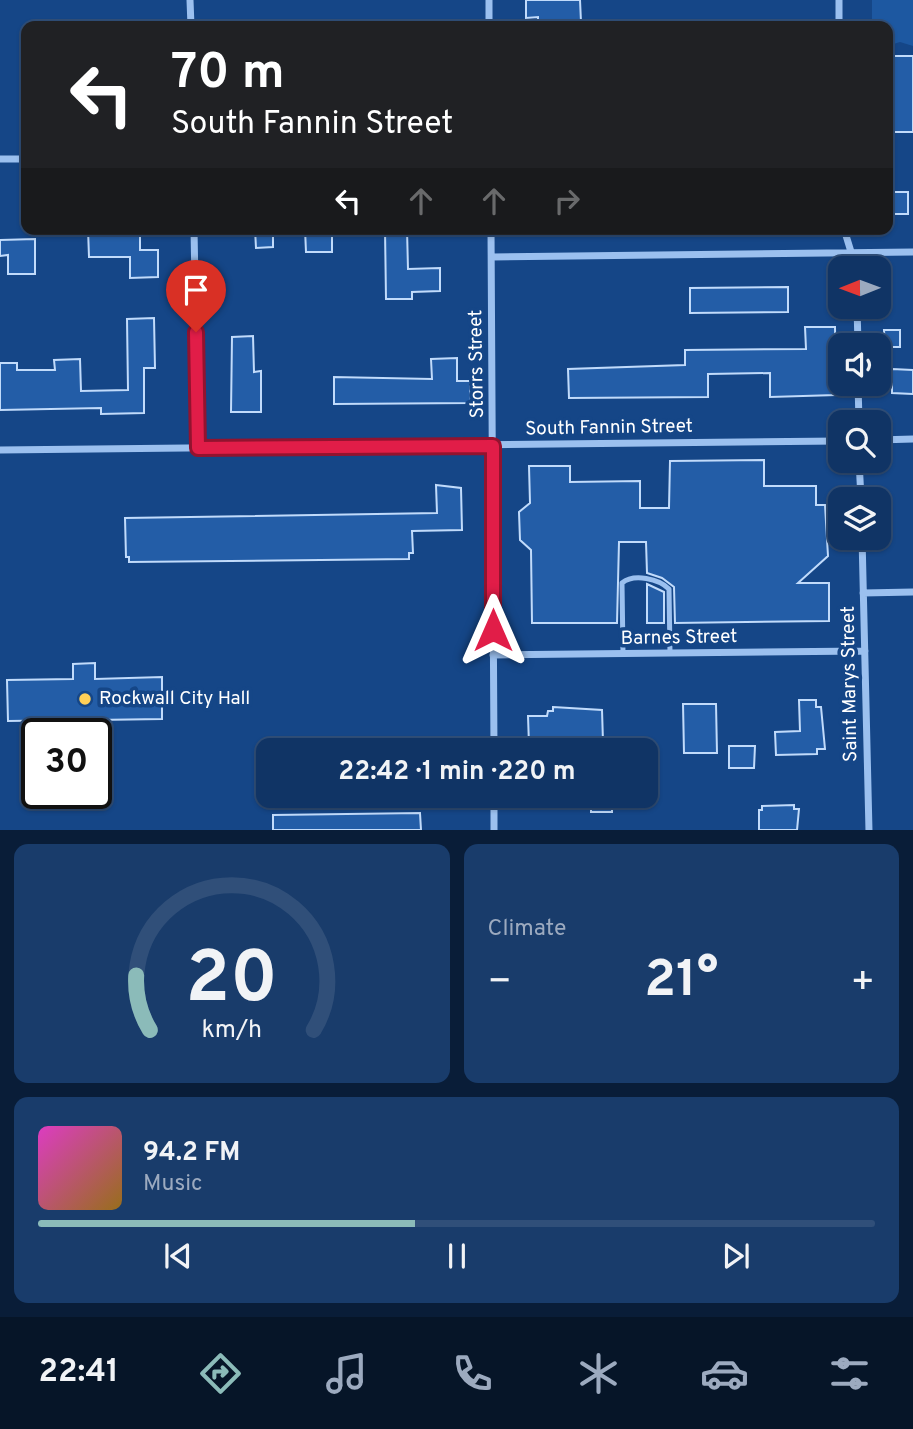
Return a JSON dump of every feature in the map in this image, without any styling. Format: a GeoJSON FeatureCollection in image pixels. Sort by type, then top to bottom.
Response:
{"type":"FeatureCollection","features":[{"type":"Feature","properties":{"kind":"street"},"geometry":{"type":"LineString","coordinates":[[190,0],[191,21]]}},
{"type":"Feature","properties":{"kind":"street"},"geometry":{"type":"LineString","coordinates":[[488,0],[489,21]]}},
{"type":"Feature","properties":{"kind":"street"},"geometry":{"type":"LineString","coordinates":[[839,0],[839,21]]}},
{"type":"Feature","properties":{"kind":"street"},"geometry":{"type":"LineString","coordinates":[[0,159],[21,159]]}},
{"type":"Feature","properties":{"kind":"street"},"geometry":{"type":"LineString","coordinates":[[194,235],[198,448]]}},
{"type":"Feature","properties":{"kind":"street","name":"Storrs Street"},"geometry":{"type":"LineString","coordinates":[[491,235],[494,738]]}},
{"type":"Feature","properties":{"kind":"street"},"geometry":{"type":"LineString","coordinates":[[846,235],[852,256]]}},
{"type":"Feature","properties":{"kind":"street"},"geometry":{"type":"LineString","coordinates":[[492,257],[913,252]]}},
{"type":"Feature","properties":{"kind":"street"},"geometry":{"type":"LineString","coordinates":[[891,440],[913,439]]}},
{"type":"Feature","properties":{"kind":"street","name":"South Fannin Street"},"geometry":{"type":"LineString","coordinates":[[0,450],[828,441]]}},
{"type":"Feature","properties":{"kind":"street","name":"Saint Marys Street"},"geometry":{"type":"LineString","coordinates":[[862,550],[869,830]]}},
{"type":"Feature","properties":{"kind":"street"},"geometry":{"type":"LineString","coordinates":[[863,593],[913,592]]}},
{"type":"Feature","properties":{"kind":"street","name":"Barnes Street"},"geometry":{"type":"LineString","coordinates":[[493,655],[864,652]]}},
{"type":"Feature","properties":{"kind":"street"},"geometry":{"type":"LineString","coordinates":[[494,808],[494,830]]}},
{"type":"Feature","properties":{"kind":"lane"},"geometry":{"type":"LineString","coordinates":[[623,654],[622,583],[628,579],[644,578],[669,589],[670,653]]}},
{"type":"Feature","properties":{"kind":"shaded area"},"geometry":{"type":"Polygon","coordinates":[[[872,0],[913,0],[913,46],[900,42],[893,44],[893,21],[871,21],[872,0]]]}},
{"type":"Feature","properties":{"kind":"building"},"geometry":{"type":"Polygon","coordinates":[[[526,0],[580,0],[581,21],[538,21],[538,17],[526,18],[526,0]]]}},
{"type":"Feature","properties":{"kind":"building"},"geometry":{"type":"Polygon","coordinates":[[[893,56],[913,56],[913,132],[893,132],[893,56]]]}},
{"type":"Feature","properties":{"kind":"building"},"geometry":{"type":"Polygon","coordinates":[[[893,192],[908,192],[908,214],[893,214],[893,192]]]}},
{"type":"Feature","properties":{"kind":"building"},"geometry":{"type":"Polygon","coordinates":[[[88,235],[140,235],[140,250],[158,250],[158,277],[130,278],[130,257],[89,257],[88,235]]]}},
{"type":"Feature","properties":{"kind":"building"},"geometry":{"type":"Polygon","coordinates":[[[255,235],[273,235],[273,247],[256,248],[255,235]]]}},
{"type":"Feature","properties":{"kind":"building"},"geometry":{"type":"Polygon","coordinates":[[[305,235],[332,235],[332,252],[306,252],[305,235]]]}},
{"type":"Feature","properties":{"kind":"building"},"geometry":{"type":"Polygon","coordinates":[[[385,235],[407,235],[408,269],[440,268],[440,291],[412,292],[412,299],[386,299],[385,235]]]}},
{"type":"Feature","properties":{"kind":"building"},"geometry":{"type":"Polygon","coordinates":[[[35,239],[35,274],[8,274],[8,255],[0,256],[0,240],[35,239]]]}},
{"type":"Feature","properties":{"kind":"building"},"geometry":{"type":"Polygon","coordinates":[[[788,287],[788,312],[690,313],[690,288],[788,287]]]}},
{"type":"Feature","properties":{"kind":"building"},"geometry":{"type":"Polygon","coordinates":[[[154,318],[155,368],[144,368],[144,413],[101,414],[101,408],[0,410],[0,363],[17,363],[17,370],[55,370],[54,360],[80,359],[81,391],[128,390],[127,319],[154,318]]]}},
{"type":"Feature","properties":{"kind":"building"},"geometry":{"type":"Polygon","coordinates":[[[805,327],[835,327],[835,333],[828,333],[828,395],[770,397],[770,373],[708,374],[708,397],[569,398],[568,369],[685,365],[685,350],[806,349],[805,327]]]}},
{"type":"Feature","properties":{"kind":"building"},"geometry":{"type":"Polygon","coordinates":[[[884,330],[900,330],[900,347],[891,347],[891,333],[884,333],[884,330]]]}},
{"type":"Feature","properties":{"kind":"building"},"geometry":{"type":"Polygon","coordinates":[[[253,336],[254,372],[261,371],[261,412],[231,412],[232,337],[253,336]]]}},
{"type":"Feature","properties":{"kind":"building"},"geometry":{"type":"Polygon","coordinates":[[[457,358],[457,381],[470,381],[471,403],[334,404],[334,377],[432,379],[431,359],[457,358]]]}},
{"type":"Feature","properties":{"kind":"building"},"geometry":{"type":"Polygon","coordinates":[[[892,369],[913,370],[913,394],[892,393],[892,369]]]}},
{"type":"Feature","properties":{"kind":"building"},"geometry":{"type":"Polygon","coordinates":[[[764,460],[764,486],[816,486],[816,505],[825,505],[828,556],[798,583],[829,583],[829,621],[675,623],[674,587],[662,578],[647,573],[646,542],[619,542],[617,623],[532,623],[531,550],[520,540],[519,512],[530,503],[529,466],[570,466],[570,482],[640,481],[640,508],[669,508],[670,461],[764,460]]]}},
{"type":"Feature","properties":{"kind":"building"},"geometry":{"type":"Polygon","coordinates":[[[436,485],[461,488],[462,530],[412,531],[413,553],[409,553],[409,559],[129,562],[129,557],[126,557],[125,518],[437,513],[436,485]]]}},
{"type":"Feature","properties":{"kind":"building"},"geometry":{"type":"Polygon","coordinates":[[[647,584],[664,592],[664,623],[647,623],[647,584]]]}},
{"type":"Feature","properties":{"kind":"building","name":"Rockwall City Hall"},"geometry":{"type":"Polygon","coordinates":[[[95,663],[95,679],[162,677],[162,719],[21,718],[21,721],[8,721],[7,680],[73,679],[73,664],[95,663]]]}},
{"type":"Feature","properties":{"kind":"building"},"geometry":{"type":"Polygon","coordinates":[[[799,700],[816,700],[816,707],[821,707],[825,749],[817,749],[817,754],[776,755],[775,732],[800,731],[799,700]]]}},
{"type":"Feature","properties":{"kind":"building"},"geometry":{"type":"Polygon","coordinates":[[[683,704],[716,704],[717,753],[684,753],[683,704]]]}},
{"type":"Feature","properties":{"kind":"building"},"geometry":{"type":"Polygon","coordinates":[[[553,707],[602,710],[603,738],[529,738],[528,716],[547,716],[548,711],[553,711],[553,707]]]}},
{"type":"Feature","properties":{"kind":"building"},"geometry":{"type":"Polygon","coordinates":[[[729,746],[755,746],[754,768],[729,768],[729,746]]]}},
{"type":"Feature","properties":{"kind":"building"},"geometry":{"type":"Polygon","coordinates":[[[794,805],[794,809],[799,809],[797,830],[759,830],[759,810],[762,810],[762,806],[794,805]]]}},
{"type":"Feature","properties":{"kind":"building"},"geometry":{"type":"Polygon","coordinates":[[[591,808],[612,808],[612,812],[591,812],[591,808]]]}},
{"type":"Feature","properties":{"kind":"building"},"geometry":{"type":"Polygon","coordinates":[[[420,813],[421,830],[273,830],[273,815],[420,813]]]}},
{"type":"Feature","properties":{"kind":"place","name":"Rockwall City Hall"},"geometry":{"type":"Point","coordinates":[85,699]}},
{"type":"Feature","properties":{"kind":"route"},"geometry":{"type":"LineString","coordinates":[[196,332],[198,448],[493,446],[493,630]]}}]}
